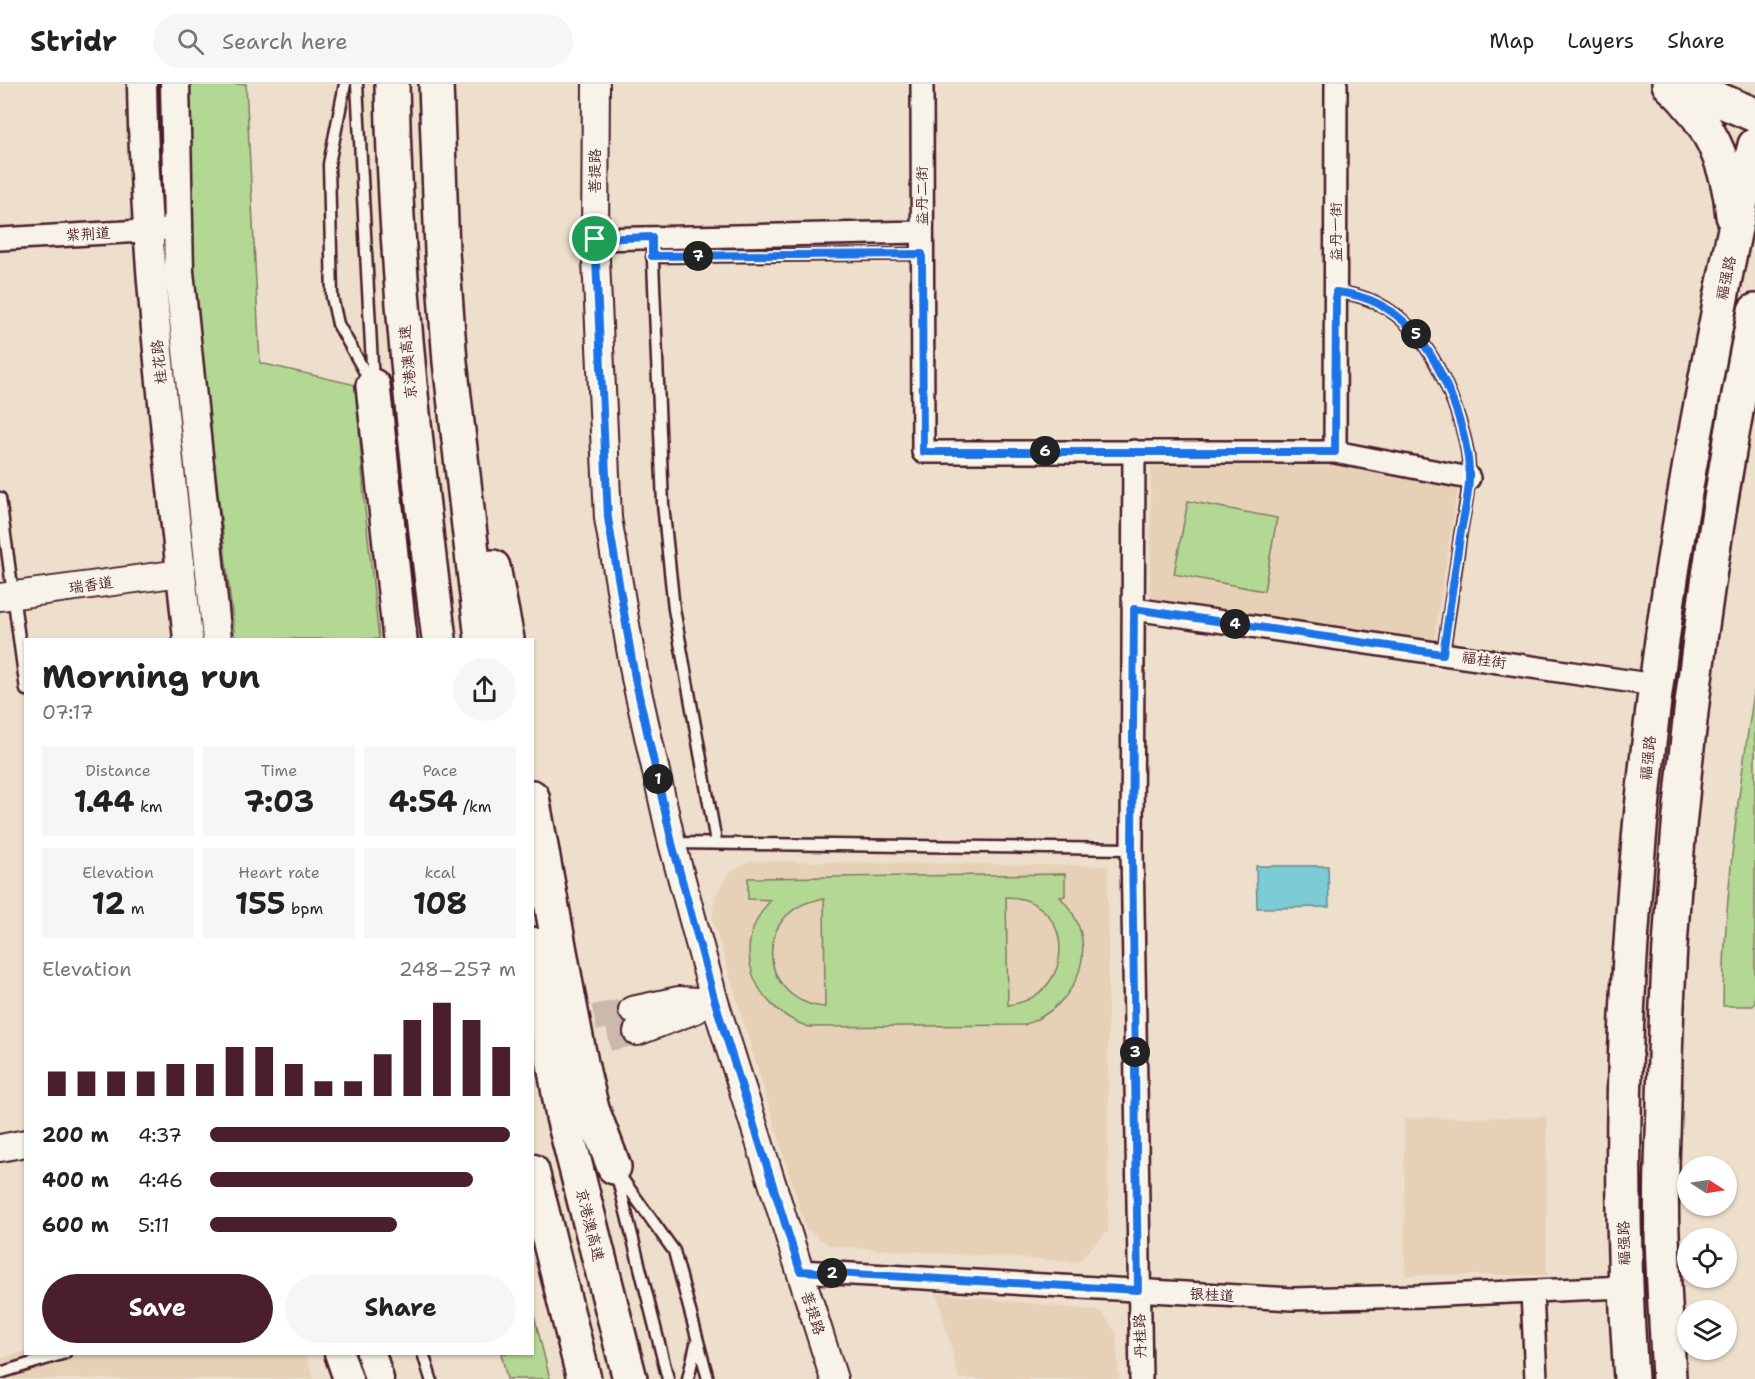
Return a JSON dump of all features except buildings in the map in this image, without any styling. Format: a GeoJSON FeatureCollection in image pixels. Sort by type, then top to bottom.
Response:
{"type":"FeatureCollection","features":[{"type":"Feature","properties":{"kind":"main road","name":"桂花路"},"geometry":{"type":"LineString","coordinates":[[142,84],[147,231],[188,638]]}},
{"type":"Feature","properties":{"kind":"main road","name":"桂花路"},"geometry":{"type":"LineString","coordinates":[[175,84],[179,272],[217,638]]}},
{"type":"Feature","properties":{"kind":"main road","name":"京港澳高速"},"geometry":{"type":"LineString","coordinates":[[392,84],[393,159],[408,371],[439,638]]}},
{"type":"Feature","properties":{"kind":"main road"},"geometry":{"type":"LineString","coordinates":[[436,84],[442,252],[450,362],[483,638]]}},
{"type":"Feature","properties":{"kind":"main road"},"geometry":{"type":"LineString","coordinates":[[1669,84],[1684,97],[1706,124],[1715,144],[1726,176],[1735,238]]}},
{"type":"Feature","properties":{"kind":"main road"},"geometry":{"type":"LineString","coordinates":[[1681,84],[1755,115]]}},
{"type":"Feature","properties":{"kind":"main road","name":"福强路"},"geometry":{"type":"LineString","coordinates":[[1631,1379],[1624,1287],[1623,1157],[1626,1028],[1655,685],[1680,515],[1755,145]]}},
{"type":"Feature","properties":{"kind":"main road"},"geometry":{"type":"LineString","coordinates":[[1669,1379],[1662,1232],[1668,970],[1677,837],[1692,687],[1717,523],[1755,311]]}},
{"type":"Feature","properties":{"kind":"main road"},"geometry":{"type":"LineString","coordinates":[[450,362],[507,638]]}},
{"type":"Feature","properties":{"kind":"main road"},"geometry":{"type":"LineString","coordinates":[[373,386],[400,638]]}},
{"type":"Feature","properties":{"kind":"main road"},"geometry":{"type":"LineString","coordinates":[[534,814],[556,1003],[568,1069],[592,1109],[614,1167]]}},
{"type":"Feature","properties":{"kind":"main road"},"geometry":{"type":"LineString","coordinates":[[534,949],[556,1003]]}},
{"type":"Feature","properties":{"kind":"main road","name":"京港澳高速"},"geometry":{"type":"LineString","coordinates":[[568,1069],[563,1117],[630,1379]]}},
{"type":"Feature","properties":{"kind":"main road"},"geometry":{"type":"LineString","coordinates":[[534,1179],[584,1379]]}},
{"type":"Feature","properties":{"kind":"main road"},"geometry":{"type":"LineString","coordinates":[[340,1355],[348,1379]]}},
{"type":"Feature","properties":{"kind":"main road"},"geometry":{"type":"LineString","coordinates":[[372,1355],[379,1379]]}},
{"type":"Feature","properties":{"kind":"street","name":"菩提路"},"geometry":{"type":"LineString","coordinates":[[596,84],[595,239],[608,518],[635,678],[672,843],[715,1002],[834,1379]]}},
{"type":"Feature","properties":{"kind":"street","name":"益丹二街"},"geometry":{"type":"LineString","coordinates":[[922,84],[923,452],[1134,451]]}},
{"type":"Feature","properties":{"kind":"street","name":"益丹一街"},"geometry":{"type":"LineString","coordinates":[[1335,452],[1336,84]]}},
{"type":"Feature","properties":{"kind":"street","name":"紫荆道"},"geometry":{"type":"LineString","coordinates":[[0,238],[177,229]]}},
{"type":"Feature","properties":{"kind":"street"},"geometry":{"type":"LineString","coordinates":[[595,239],[652,247],[922,232]]}},
{"type":"Feature","properties":{"kind":"street"},"geometry":{"type":"LineString","coordinates":[[1134,451],[1335,452],[1469,478]]}},
{"type":"Feature","properties":{"kind":"street","name":"丹桂路"},"geometry":{"type":"LineString","coordinates":[[1134,451],[1132,849],[1138,1290],[1142,1379]]}},
{"type":"Feature","properties":{"kind":"street","name":"瑞香道"},"geometry":{"type":"LineString","coordinates":[[6,596],[182,573]]}},
{"type":"Feature","properties":{"kind":"street","name":"福桂街"},"geometry":{"type":"LineString","coordinates":[[1134,609],[1655,685]]}},
{"type":"Feature","properties":{"kind":"street"},"geometry":{"type":"LineString","coordinates":[[635,1021],[680,1000],[715,1002]]}},
{"type":"Feature","properties":{"kind":"street"},"geometry":{"type":"LineString","coordinates":[[0,1148],[24,1143]]}},
{"type":"Feature","properties":{"kind":"street","name":"银桂道"},"geometry":{"type":"LineString","coordinates":[[800,1271],[1235,1297],[1344,1299],[1624,1287]]}},
{"type":"Feature","properties":{"kind":"street"},"geometry":{"type":"LineString","coordinates":[[1532,1292],[1536,1379]]}},
{"type":"Feature","properties":{"kind":"lane"},"geometry":{"type":"LineString","coordinates":[[345,84],[329,164],[332,297],[338,324],[373,386]]}},
{"type":"Feature","properties":{"kind":"lane"},"geometry":{"type":"LineString","coordinates":[[357,84],[373,386]]}},
{"type":"Feature","properties":{"kind":"lane"},"geometry":{"type":"LineString","coordinates":[[716,842],[674,609],[663,504],[652,247],[922,254]]}},
{"type":"Feature","properties":{"kind":"lane"},"geometry":{"type":"LineString","coordinates":[[1336,292],[1357,294],[1376,301],[1401,317],[1425,344],[1443,375],[1466,436],[1469,478],[1443,654]]}},
{"type":"Feature","properties":{"kind":"lane"},"geometry":{"type":"LineString","coordinates":[[0,498],[6,596],[24,681]]}},
{"type":"Feature","properties":{"kind":"lane"},"geometry":{"type":"LineString","coordinates":[[672,843],[1132,849]]}},
{"type":"Feature","properties":{"kind":"lane"},"geometry":{"type":"LineString","coordinates":[[614,1167],[674,1251],[708,1379]]}},
{"type":"Feature","properties":{"kind":"lane"},"geometry":{"type":"LineString","coordinates":[[614,1167],[668,1379]]}},
{"type":"Feature","properties":{"kind":"lane"},"geometry":{"type":"LineString","coordinates":[[688,1379],[695,1356],[697,1336]]}},
{"type":"Feature","properties":{"kind":"lane"},"geometry":{"type":"LineString","coordinates":[[0,1373],[58,1355]]}},
{"type":"Feature","properties":{"kind":"lane"},"geometry":{"type":"LineString","coordinates":[[424,1355],[431,1379]]}},
{"type":"Feature","properties":{"kind":"shaded area"},"geometry":{"type":"Polygon","coordinates":[[[1151,440],[1324,443],[1461,468],[1434,640],[1150,600],[1151,440]]]}},
{"type":"Feature","properties":{"kind":"shaded area"},"geometry":{"type":"Polygon","coordinates":[[[750,861],[1108,866],[1108,1231],[1077,1262],[831,1246],[806,1229],[712,917],[716,893],[731,872],[750,861]]]}},
{"type":"Feature","properties":{"kind":"shaded area"},"geometry":{"type":"Polygon","coordinates":[[[1547,1117],[1547,1275],[1405,1275],[1404,1118],[1547,1117]]]}},
{"type":"Feature","properties":{"kind":"shaded area"},"geometry":{"type":"Polygon","coordinates":[[[937,1293],[1101,1311],[1116,1332],[1119,1379],[959,1379],[937,1293]]]}},
{"type":"Feature","properties":{"kind":"shaded area"},"geometry":{"type":"Polygon","coordinates":[[[24,1351],[24,1355],[306,1355],[314,1379],[0,1379],[0,1359],[24,1351]]]}},
{"type":"Feature","properties":{"kind":"green space"},"geometry":{"type":"Polygon","coordinates":[[[188,84],[246,84],[260,363],[356,385],[365,509],[379,638],[235,638],[188,235],[188,84]]]}},
{"type":"Feature","properties":{"kind":"green space"},"geometry":{"type":"Polygon","coordinates":[[[1188,501],[1277,518],[1264,591],[1174,574],[1188,501]]]}},
{"type":"Feature","properties":{"kind":"green space"},"geometry":{"type":"Polygon","coordinates":[[[1755,687],[1755,1002],[1753,1006],[1723,1006],[1726,926],[1733,846],[1755,687]]]}},
{"type":"Feature","properties":{"kind":"green space"},"geometry":{"type":"Polygon","coordinates":[[[1065,874],[1065,896],[1060,897],[1073,915],[1081,933],[1083,952],[1080,970],[1072,988],[1059,1003],[1043,1016],[1024,1025],[809,1027],[789,1018],[773,1006],[761,991],[752,974],[749,955],[751,937],[758,918],[771,900],[748,899],[748,878],[1065,874]],[[1006,897],[1008,1005],[1031,998],[1047,984],[1057,967],[1060,948],[1056,929],[1046,913],[1029,902],[1006,897]],[[824,899],[801,905],[785,918],[775,934],[772,953],[775,972],[785,988],[802,1001],[825,1007],[825,1006],[824,899]]]}},
{"type":"Feature","properties":{"kind":"green space"},"geometry":{"type":"Polygon","coordinates":[[[534,1315],[550,1379],[507,1379],[501,1355],[534,1355],[534,1315]]]}},
{"type":"Feature","properties":{"kind":"water"},"geometry":{"type":"Polygon","coordinates":[[[1256,866],[1328,866],[1329,907],[1257,908],[1256,866]]]}},
{"type":"Feature","properties":{"kind":"tunnel"},"geometry":{"type":"LineString","coordinates":[[556,1026],[632,1010]]}},
{"type":"Feature","properties":{"kind":"tunnel"},"geometry":{"type":"LineString","coordinates":[[534,1054],[637,1032]]}},
{"type":"Feature","properties":{"kind":"route"},"geometry":{"type":"LineString","coordinates":[[652,237],[652,256],[922,254],[923,452],[1335,452],[1336,292],[1357,294],[1376,301],[1401,317],[1425,344],[1443,375],[1466,436],[1469,478],[1443,654],[1134,609],[1132,849],[1138,1290],[800,1271],[715,1002],[672,843],[635,678],[608,518],[595,239],[652,237]]}}]}
